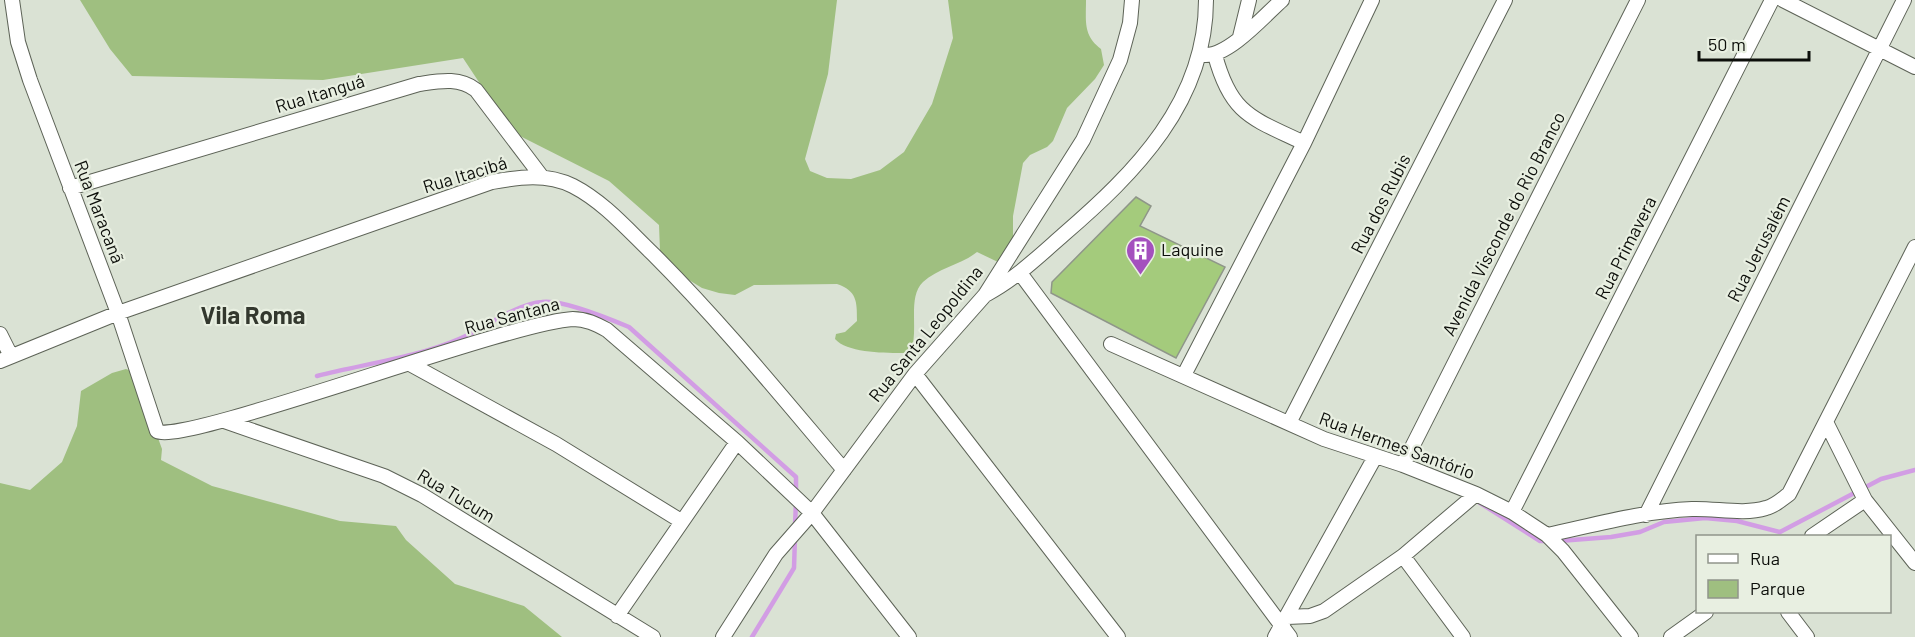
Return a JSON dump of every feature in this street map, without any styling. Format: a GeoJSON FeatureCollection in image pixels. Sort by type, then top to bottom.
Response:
{"type":"FeatureCollection","features":[{"type":"Feature","properties":{"kind":"street","name":"Rua Santa Leopoldina"},"geometry":{"type":"LineString","coordinates":[[725,636],[776,554],[812,513],[915,374],[985,295],[1083,140],[1120,60],[1130,23],[1132,0]]}},
{"type":"Feature","properties":{"kind":"street"},"geometry":{"type":"LineString","coordinates":[[985,295],[1020,273],[1108,196],[1159,138],[1183,98],[1198,54],[1206,0]]}},
{"type":"Feature","properties":{"kind":"street"},"geometry":{"type":"LineString","coordinates":[[1240,37],[1249,0]]}},
{"type":"Feature","properties":{"kind":"street"},"geometry":{"type":"LineString","coordinates":[[1198,54],[1215,55],[1240,37],[1282,0]]}},
{"type":"Feature","properties":{"kind":"street"},"geometry":{"type":"LineString","coordinates":[[1184,375],[1304,143],[1372,0]]}},
{"type":"Feature","properties":{"kind":"street","name":"Rua dos Rubis"},"geometry":{"type":"LineString","coordinates":[[1289,423],[1505,0]]}},
{"type":"Feature","properties":{"kind":"street","name":"Avenida Visconde do Rio Branco"},"geometry":{"type":"LineString","coordinates":[[1403,465],[1638,0]]}},
{"type":"Feature","properties":{"kind":"street","name":"Rua Primavera"},"geometry":{"type":"LineString","coordinates":[[1512,512],[1772,0]]}},
{"type":"Feature","properties":{"kind":"street"},"geometry":{"type":"LineString","coordinates":[[1783,0],[1915,67]]}},
{"type":"Feature","properties":{"kind":"street","name":"Rua Jerusalém"},"geometry":{"type":"LineString","coordinates":[[1646,515],[1904,0]]}},
{"type":"Feature","properties":{"kind":"street","name":"Rua Maracanã"},"geometry":{"type":"LineString","coordinates":[[10,1],[18,42],[118,313],[155,429],[161,434]]}},
{"type":"Feature","properties":{"kind":"street"},"geometry":{"type":"LineString","coordinates":[[1215,55],[1225,88],[1247,116],[1304,143]]}},
{"type":"Feature","properties":{"kind":"street","name":"Rua Itanguá"},"geometry":{"type":"LineString","coordinates":[[70,188],[419,84],[449,80],[467,83],[477,90],[542,177]]}},
{"type":"Feature","properties":{"kind":"street","name":"Rua Itacibá"},"geometry":{"type":"LineString","coordinates":[[6,359],[118,313],[492,182],[542,177],[571,185],[596,201],[622,224],[695,296],[844,471]]}},
{"type":"Feature","properties":{"kind":"street"},"geometry":{"type":"LineString","coordinates":[[1546,535],[1646,515],[1691,509],[1766,508],[1789,494],[1915,247]]}},
{"type":"Feature","properties":{"kind":"street"},"geometry":{"type":"LineString","coordinates":[[1020,273],[1290,637]]}},
{"type":"Feature","properties":{"kind":"street","name":"Rua Santana"},"geometry":{"type":"LineString","coordinates":[[161,434],[224,420],[561,321],[586,320],[607,330],[738,442],[812,513],[909,637]]}},
{"type":"Feature","properties":{"kind":"street"},"geometry":{"type":"LineString","coordinates":[[0,334],[6,359]]}},
{"type":"Feature","properties":{"kind":"street","name":"Rua Hermes Santório"},"geometry":{"type":"LineString","coordinates":[[1111,344],[1289,423],[1476,494],[1512,512],[1546,535],[1563,551],[1631,637]]}},
{"type":"Feature","properties":{"kind":"street"},"geometry":{"type":"LineString","coordinates":[[410,364],[556,444],[681,521]]}},
{"type":"Feature","properties":{"kind":"street"},"geometry":{"type":"LineString","coordinates":[[915,374],[1118,637]]}},
{"type":"Feature","properties":{"kind":"street","name":"Rua Tucum"},"geometry":{"type":"LineString","coordinates":[[224,420],[384,477],[422,495],[653,637]]}},
{"type":"Feature","properties":{"kind":"street"},"geometry":{"type":"LineString","coordinates":[[1826,422],[1865,500],[1915,563]]}},
{"type":"Feature","properties":{"kind":"street"},"geometry":{"type":"LineString","coordinates":[[617,616],[738,442]]}},
{"type":"Feature","properties":{"kind":"street"},"geometry":{"type":"LineString","coordinates":[[1281,626],[1375,457]]}},
{"type":"Feature","properties":{"kind":"street"},"geometry":{"type":"LineString","coordinates":[[1281,626],[1324,611],[1403,556],[1476,494]]}},
{"type":"Feature","properties":{"kind":"street"},"geometry":{"type":"LineString","coordinates":[[1815,535],[1865,500]]}},
{"type":"Feature","properties":{"kind":"street"},"geometry":{"type":"LineString","coordinates":[[1403,556],[1463,637]]}},
{"type":"Feature","properties":{"kind":"street"},"geometry":{"type":"LineString","coordinates":[[1671,637],[1705,613]]}},
{"type":"Feature","properties":{"kind":"street"},"geometry":{"type":"LineString","coordinates":[[1789,613],[1807,637]]}},
{"type":"Feature","properties":{"kind":"green space"},"geometry":{"type":"Polygon","coordinates":[[[80,0],[837,0],[828,74],[805,159],[810,171],[827,178],[851,179],[880,170],[904,152],[932,104],[953,38],[948,0],[1086,0],[1088,33],[1101,49],[1104,65],[1095,79],[1067,108],[1053,141],[1047,147],[1030,155],[1023,163],[1013,216],[1013,250],[1000,263],[977,252],[929,277],[918,288],[916,296],[911,350],[909,353],[881,353],[849,348],[835,339],[836,334],[845,332],[857,321],[855,298],[849,290],[837,284],[754,285],[735,295],[702,288],[689,280],[660,251],[659,225],[609,181],[512,132],[463,58],[323,80],[132,76],[110,49],[80,0]]]}},
{"type":"Feature","properties":{"kind":"green space"},"geometry":{"type":"Polygon","coordinates":[[[126,369],[134,372],[162,449],[161,460],[212,486],[340,521],[396,526],[406,540],[455,584],[524,606],[562,637],[0,637],[0,483],[30,490],[62,462],[77,426],[81,391],[112,373],[126,369]]]}},
{"type":"Feature","properties":{"kind":"building","name":"Laquine"},"geometry":{"type":"Polygon","coordinates":[[[1136,197],[1151,206],[1140,226],[1225,267],[1176,358],[1051,293],[1052,282],[1136,197]]]}},
{"type":"Feature","properties":{"kind":"waterway"},"geometry":{"type":"LineString","coordinates":[[317,376],[442,346],[521,307],[532,304],[551,302],[586,310],[629,327],[796,477],[796,493]]}},
{"type":"Feature","properties":{"kind":"waterway"},"geometry":{"type":"LineString","coordinates":[[1559,541],[1611,537],[1640,532],[1664,522],[1705,518],[1737,521],[1780,532],[1881,479],[1915,470]]}},
{"type":"Feature","properties":{"kind":"waterway"},"geometry":{"type":"LineString","coordinates":[[795,526],[796,501]]}},
{"type":"Feature","properties":{"kind":"waterway"},"geometry":{"type":"LineString","coordinates":[[1480,503],[1540,541],[1548,541]]}},
{"type":"Feature","properties":{"kind":"waterway"},"geometry":{"type":"LineString","coordinates":[[752,637],[794,568],[795,537]]}},
{"type":"Feature","properties":{"kind":"place","name":"Laquine"},"geometry":{"type":"Point","coordinates":[1140,276]}},
{"type":"Feature","properties":{"kind":"district","name":"Vila Roma"},"geometry":{"type":"Point","coordinates":[253,316]}}]}
